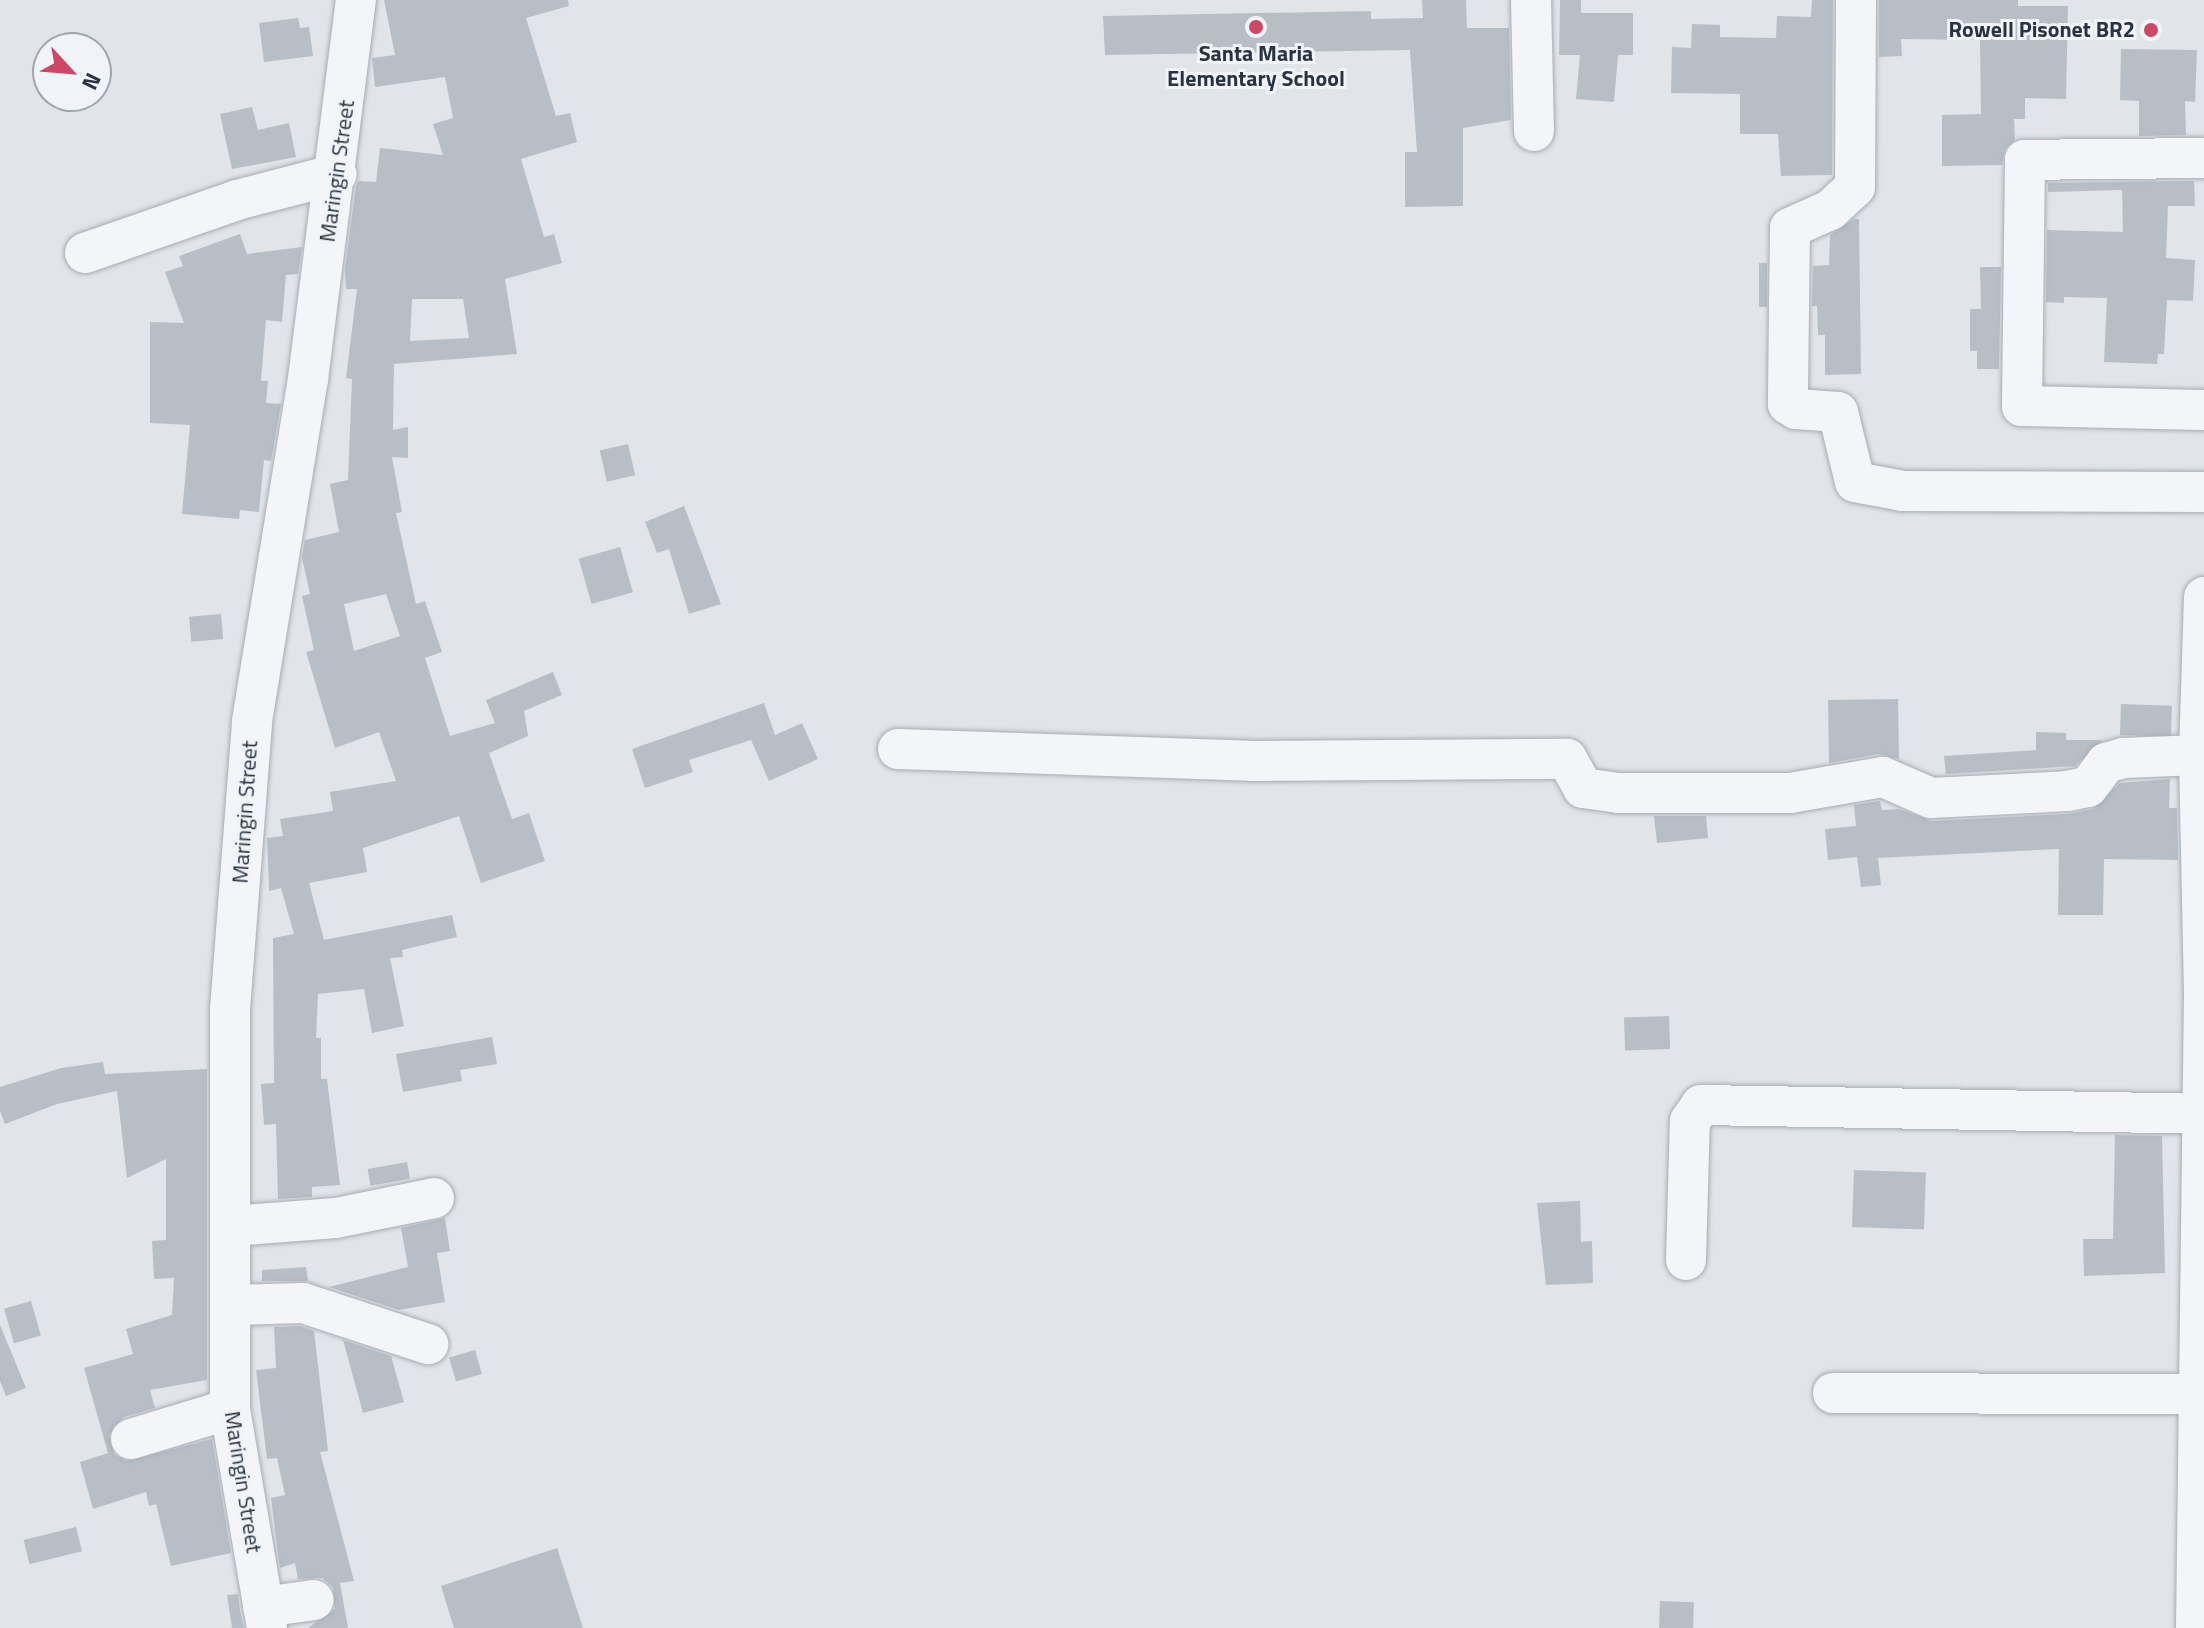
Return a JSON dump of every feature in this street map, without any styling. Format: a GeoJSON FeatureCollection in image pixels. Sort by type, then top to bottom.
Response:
{"type":"FeatureCollection","features":[{"type":"Feature","properties":{"kind":"street","name":"Maringin Street"},"geometry":{"type":"LineString","coordinates":[[265,1617],[230,1409],[233,1305],[230,1009],[252,721],[337,174],[356,0]]}},
{"type":"Feature","properties":{"kind":"street"},"geometry":{"type":"LineString","coordinates":[[1531,0],[1534,131]]}},
{"type":"Feature","properties":{"kind":"street"},"geometry":{"type":"LineString","coordinates":[[1856,0],[1855,187],[1830,210],[1790,228],[1788,404],[1796,409],[1838,412],[1855,482],[1903,491],[2204,492]]}},
{"type":"Feature","properties":{"kind":"street"},"geometry":{"type":"LineString","coordinates":[[2204,158],[2025,160],[2022,406],[2204,410]]}},
{"type":"Feature","properties":{"kind":"street"},"geometry":{"type":"LineString","coordinates":[[85,253],[237,200],[337,174]]}},
{"type":"Feature","properties":{"kind":"street"},"geometry":{"type":"LineString","coordinates":[[2196,1628],[2199,1114],[2204,994],[2199,755],[2204,597]]}},
{"type":"Feature","properties":{"kind":"street"},"geometry":{"type":"LineString","coordinates":[[898,749],[1251,761],[1567,759],[1583,788],[1619,793],[1790,793],[1883,777],[1931,798],[2067,791],[2088,787],[2106,763],[2123,758],[2199,755]]}},
{"type":"Feature","properties":{"kind":"street"},"geometry":{"type":"LineString","coordinates":[[1686,1260],[1690,1121],[1701,1105],[2199,1114]]}},
{"type":"Feature","properties":{"kind":"street"},"geometry":{"type":"LineString","coordinates":[[232,1226],[336,1218],[434,1198]]}},
{"type":"Feature","properties":{"kind":"street"},"geometry":{"type":"LineString","coordinates":[[233,1305],[303,1303],[428,1344]]}},
{"type":"Feature","properties":{"kind":"street"},"geometry":{"type":"LineString","coordinates":[[1833,1393],[2199,1394]]}},
{"type":"Feature","properties":{"kind":"street"},"geometry":{"type":"LineString","coordinates":[[131,1439],[230,1409]]}},
{"type":"Feature","properties":{"kind":"street"},"geometry":{"type":"LineString","coordinates":[[265,1617],[314,1600]]}},
{"type":"Feature","properties":{"kind":"building"},"geometry":{"type":"Polygon","coordinates":[[[384,0],[568,0],[569,6],[526,18],[556,116],[570,113],[577,142],[521,159],[544,237],[554,234],[562,263],[505,279],[517,354],[394,364],[393,430],[408,427],[408,458],[392,457],[402,512],[396,513],[416,604],[425,601],[442,652],[425,658],[450,736],[495,723],[486,700],[553,672],[562,695],[524,711],[528,736],[489,753],[512,819],[529,813],[545,861],[481,883],[459,816],[363,848],[367,872],[309,883],[324,940],[452,915],[457,937],[402,950],[403,957],[390,958],[404,1026],[372,1033],[364,989],[318,994],[316,1038],[321,1038],[321,1079],[327,1079],[340,1185],[312,1187],[312,1197],[278,1199],[276,1124],[264,1125],[261,1084],[274,1083],[273,938],[294,934],[281,888],[269,891],[267,838],[283,836],[280,819],[333,811],[330,792],[396,781],[379,732],[335,748],[306,652],[314,650],[302,596],[310,594],[302,558],[305,540],[339,532],[330,484],[348,480],[352,379],[346,378],[357,289],[346,289],[345,269],[356,186],[359,181],[376,182],[380,148],[443,155],[433,124],[453,118],[445,77],[375,87],[372,58],[395,55],[384,0]],[[412,299],[410,341],[469,338],[463,299],[412,299]],[[386,594],[344,604],[354,651],[400,636],[386,594]]]}},
{"type":"Feature","properties":{"kind":"building"},"geometry":{"type":"Polygon","coordinates":[[[1422,0],[1466,0],[1467,28],[1509,28],[1511,120],[1463,128],[1463,206],[1405,207],[1405,152],[1417,152],[1410,50],[1105,55],[1103,16],[1371,11],[1371,19],[1423,18],[1422,0]]]}},
{"type":"Feature","properties":{"kind":"building"},"geometry":{"type":"Polygon","coordinates":[[[1560,0],[1581,0],[1581,13],[1633,13],[1633,55],[1618,55],[1614,102],[1576,99],[1580,55],[1559,55],[1560,0]]]}},
{"type":"Feature","properties":{"kind":"building"},"geometry":{"type":"Polygon","coordinates":[[[1812,0],[1833,0],[1832,175],[1781,176],[1778,134],[1740,134],[1740,94],[1671,93],[1672,47],[1691,48],[1692,24],[1720,25],[1720,37],[1776,38],[1777,16],[1811,17],[1812,0]]]}},
{"type":"Feature","properties":{"kind":"building"},"geometry":{"type":"Polygon","coordinates":[[[1879,0],[2018,0],[2018,6],[2068,6],[2066,99],[2025,98],[2025,119],[2014,119],[2015,140],[2005,149],[2002,165],[1942,166],[1942,115],[1981,114],[1980,40],[1901,39],[1902,56],[1879,57],[1879,0]]]}},
{"type":"Feature","properties":{"kind":"building"},"geometry":{"type":"Polygon","coordinates":[[[298,18],[300,28],[309,27],[313,56],[264,62],[259,23],[298,18]]]}},
{"type":"Feature","properties":{"kind":"building"},"geometry":{"type":"Polygon","coordinates":[[[2121,49],[2197,50],[2195,102],[2185,101],[2186,135],[2139,136],[2139,101],[2120,100],[2121,49]]]}},
{"type":"Feature","properties":{"kind":"building"},"geometry":{"type":"Polygon","coordinates":[[[252,107],[258,130],[289,123],[296,157],[232,169],[220,114],[252,107]]]}},
{"type":"Feature","properties":{"kind":"building"},"geometry":{"type":"Polygon","coordinates":[[[2194,181],[2195,206],[2168,206],[2166,258],[2195,260],[2193,301],[2167,300],[2164,354],[2158,354],[2157,364],[2104,362],[2107,298],[2064,297],[2064,303],[2046,302],[2047,230],[2123,232],[2122,190],[2048,192],[2048,183],[2194,181]]]}},
{"type":"Feature","properties":{"kind":"building"},"geometry":{"type":"Polygon","coordinates":[[[1854,219],[1859,219],[1861,374],[1825,375],[1825,335],[1818,335],[1817,306],[1812,306],[1813,266],[1829,265],[1830,235],[1854,219]]]}},
{"type":"Feature","properties":{"kind":"building"},"geometry":{"type":"Polygon","coordinates":[[[240,234],[247,254],[302,247],[298,274],[286,275],[282,322],[266,320],[261,381],[268,381],[266,403],[281,404],[271,461],[264,460],[259,512],[240,510],[239,519],[182,514],[190,425],[150,423],[150,322],[184,323],[165,272],[183,266],[179,256],[240,234]]]}},
{"type":"Feature","properties":{"kind":"building"},"geometry":{"type":"Polygon","coordinates":[[[1759,263],[1767,263],[1767,307],[1759,307],[1759,263]]]}},
{"type":"Feature","properties":{"kind":"building"},"geometry":{"type":"Polygon","coordinates":[[[1980,267],[2001,267],[1999,369],[1977,369],[1977,351],[1970,351],[1970,309],[1981,309],[1980,267]]]}},
{"type":"Feature","properties":{"kind":"building"},"geometry":{"type":"Polygon","coordinates":[[[628,444],[635,475],[607,482],[600,451],[628,444]]]}},
{"type":"Feature","properties":{"kind":"building"},"geometry":{"type":"Polygon","coordinates":[[[684,506],[721,604],[689,614],[669,549],[657,553],[645,522],[684,506]]]}},
{"type":"Feature","properties":{"kind":"building"},"geometry":{"type":"Polygon","coordinates":[[[620,547],[633,592],[592,604],[579,559],[620,547]]]}},
{"type":"Feature","properties":{"kind":"building"},"geometry":{"type":"Polygon","coordinates":[[[221,614],[223,639],[191,642],[189,617],[221,614]]]}},
{"type":"Feature","properties":{"kind":"building"},"geometry":{"type":"Polygon","coordinates":[[[1898,699],[1899,759],[1879,754],[1829,763],[1828,700],[1898,699]]]}},
{"type":"Feature","properties":{"kind":"building"},"geometry":{"type":"Polygon","coordinates":[[[764,703],[775,735],[802,723],[818,759],[769,781],[751,740],[689,760],[693,772],[645,788],[632,749],[764,703]]]}},
{"type":"Feature","properties":{"kind":"building"},"geometry":{"type":"Polygon","coordinates":[[[2121,704],[2172,706],[2171,737],[2120,735],[2121,704]]]}},
{"type":"Feature","properties":{"kind":"building"},"geometry":{"type":"Polygon","coordinates":[[[2036,732],[2066,733],[2066,740],[2102,740],[2075,766],[1946,774],[1944,756],[2036,750],[2036,732]]]}},
{"type":"Feature","properties":{"kind":"building"},"geometry":{"type":"Polygon","coordinates":[[[2170,779],[2169,808],[2177,808],[2178,860],[2104,859],[2103,915],[2058,915],[2059,849],[1878,858],[1881,885],[1861,887],[1857,857],[1828,860],[1825,829],[1856,826],[1854,805],[1880,801],[1882,810],[1899,809],[1932,821],[2068,814],[2093,809],[2120,783],[2170,779]]]}},
{"type":"Feature","properties":{"kind":"building"},"geometry":{"type":"Polygon","coordinates":[[[1654,816],[1706,816],[1708,838],[1657,843],[1654,816]]]}},
{"type":"Feature","properties":{"kind":"building"},"geometry":{"type":"Polygon","coordinates":[[[1669,1016],[1670,1049],[1625,1051],[1624,1018],[1669,1016]]]}},
{"type":"Feature","properties":{"kind":"building"},"geometry":{"type":"Polygon","coordinates":[[[492,1037],[497,1064],[460,1070],[462,1081],[403,1092],[396,1054],[492,1037]]]}},
{"type":"Feature","properties":{"kind":"building"},"geometry":{"type":"Polygon","coordinates":[[[103,1062],[105,1074],[207,1069],[207,1380],[150,1390],[155,1408],[124,1417],[109,1435],[115,1455],[127,1461],[212,1439],[231,1553],[171,1566],[156,1504],[149,1506],[146,1492],[93,1509],[80,1462],[108,1453],[84,1368],[133,1354],[126,1329],[172,1315],[174,1278],[154,1279],[152,1241],[166,1240],[166,1159],[127,1178],[117,1091],[57,1104],[5,1124],[0,1111],[0,1087],[61,1068],[103,1062]]]}},
{"type":"Feature","properties":{"kind":"building"},"geometry":{"type":"Polygon","coordinates":[[[2115,1135],[2162,1136],[2165,1273],[2084,1276],[2083,1239],[2113,1239],[2115,1135]]]}},
{"type":"Feature","properties":{"kind":"building"},"geometry":{"type":"Polygon","coordinates":[[[407,1162],[410,1179],[371,1186],[368,1169],[407,1162]]]}},
{"type":"Feature","properties":{"kind":"building"},"geometry":{"type":"Polygon","coordinates":[[[1854,1170],[1926,1173],[1924,1229],[1852,1227],[1854,1170]]]}},
{"type":"Feature","properties":{"kind":"building"},"geometry":{"type":"Polygon","coordinates":[[[1580,1201],[1581,1242],[1592,1241],[1593,1283],[1546,1285],[1537,1203],[1580,1201]]]}},
{"type":"Feature","properties":{"kind":"building"},"geometry":{"type":"Polygon","coordinates":[[[445,1218],[450,1251],[437,1253],[445,1302],[399,1310],[329,1287],[408,1267],[401,1228],[445,1218]]]}},
{"type":"Feature","properties":{"kind":"building"},"geometry":{"type":"Polygon","coordinates":[[[306,1267],[308,1281],[262,1281],[262,1270],[306,1267]]]}},
{"type":"Feature","properties":{"kind":"building"},"geometry":{"type":"Polygon","coordinates":[[[31,1301],[41,1336],[14,1343],[4,1309],[31,1301]]]}},
{"type":"Feature","properties":{"kind":"building"},"geometry":{"type":"Polygon","coordinates":[[[0,1325],[26,1388],[6,1396],[0,1381],[0,1325]]]}},
{"type":"Feature","properties":{"kind":"building"},"geometry":{"type":"Polygon","coordinates":[[[300,1326],[314,1331],[328,1451],[320,1452],[354,1581],[340,1583],[348,1628],[308,1628],[335,1609],[333,1587],[322,1578],[298,1579],[295,1563],[280,1568],[279,1562],[271,1498],[285,1495],[277,1458],[267,1459],[256,1370],[276,1368],[274,1327],[300,1326]]]}},
{"type":"Feature","properties":{"kind":"building"},"geometry":{"type":"Polygon","coordinates":[[[343,1340],[391,1356],[404,1402],[363,1413],[343,1340]]]}},
{"type":"Feature","properties":{"kind":"building"},"geometry":{"type":"Polygon","coordinates":[[[475,1350],[482,1374],[456,1381],[449,1357],[475,1350]]]}},
{"type":"Feature","properties":{"kind":"building"},"geometry":{"type":"Polygon","coordinates":[[[76,1527],[82,1551],[30,1564],[24,1540],[76,1527]]]}},
{"type":"Feature","properties":{"kind":"building"},"geometry":{"type":"Polygon","coordinates":[[[557,1548],[583,1628],[454,1628],[441,1586],[557,1548]]]}},
{"type":"Feature","properties":{"kind":"building"},"geometry":{"type":"Polygon","coordinates":[[[238,1594],[244,1628],[232,1628],[227,1595],[238,1594]]]}},
{"type":"Feature","properties":{"kind":"building"},"geometry":{"type":"Polygon","coordinates":[[[1660,1601],[1694,1602],[1693,1628],[1659,1628],[1660,1601]]]}},
{"type":"Feature","properties":{"kind":"place","name":"Santa Maria Elementary School"},"geometry":{"type":"Point","coordinates":[1256,27]}},
{"type":"Feature","properties":{"kind":"place","name":"Rowell Pisonet BR2"},"geometry":{"type":"Point","coordinates":[2151,30]}}]}
